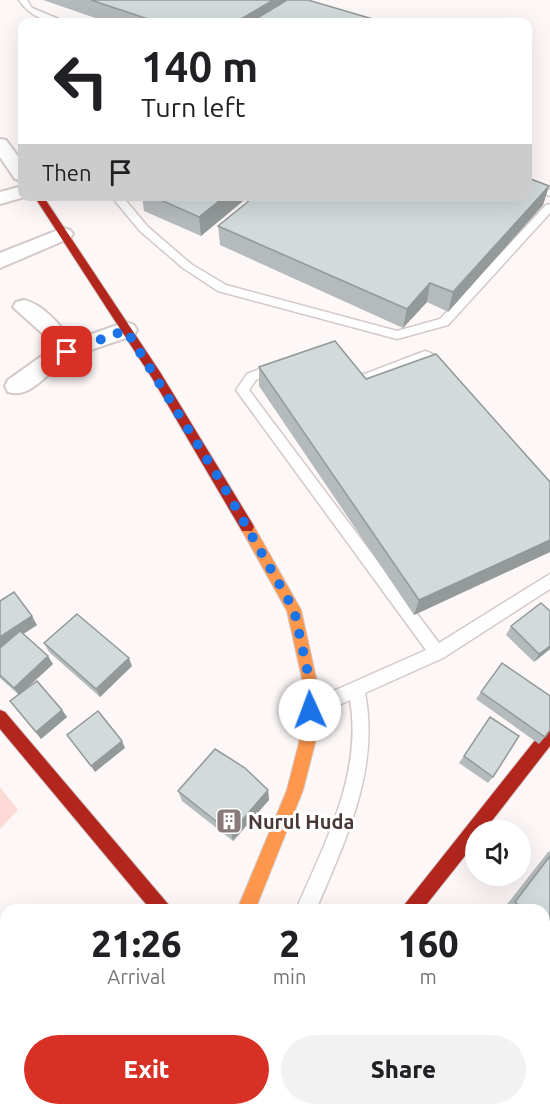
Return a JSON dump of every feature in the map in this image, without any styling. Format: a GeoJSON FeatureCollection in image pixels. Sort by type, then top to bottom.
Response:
{"type":"FeatureCollection","features":[{"type":"Feature","properties":{"kind":"street"},"geometry":{"type":"LineString","coordinates":[[3,155],[18,171]]}},
{"type":"Feature","properties":{"kind":"street"},"geometry":{"type":"LineString","coordinates":[[0,198],[18,193]]}},
{"type":"Feature","properties":{"kind":"street"},"geometry":{"type":"LineString","coordinates":[[41,201],[220,480],[294,610],[309,678],[310,710],[307,743],[295,790],[248,904]]}},
{"type":"Feature","properties":{"kind":"street"},"geometry":{"type":"LineString","coordinates":[[0,261],[63,234]]}},
{"type":"Feature","properties":{"kind":"street"},"geometry":{"type":"LineString","coordinates":[[24,308],[52,330],[67,352]]}},
{"type":"Feature","properties":{"kind":"street"},"geometry":{"type":"LineString","coordinates":[[17,386],[56,356],[126,330]]}},
{"type":"Feature","properties":{"kind":"street"},"geometry":{"type":"LineString","coordinates":[[0,717],[157,904]]}},
{"type":"Feature","properties":{"kind":"street"},"geometry":{"type":"LineString","coordinates":[[416,904],[550,734]]}},
{"type":"Feature","properties":{"kind":"lane"},"geometry":{"type":"LineString","coordinates":[[24,0],[30,10],[52,18]]}},
{"type":"Feature","properties":{"kind":"lane"},"geometry":{"type":"LineString","coordinates":[[532,186],[550,193]]}},
{"type":"Feature","properties":{"kind":"lane"},"geometry":{"type":"LineString","coordinates":[[120,201],[144,229],[187,266],[222,288],[397,335],[444,322],[550,207]]}},
{"type":"Feature","properties":{"kind":"lane"},"geometry":{"type":"LineString","coordinates":[[341,359],[356,378],[363,380],[425,355],[430,357],[452,383]]}},
{"type":"Feature","properties":{"kind":"lane"},"geometry":{"type":"LineString","coordinates":[[294,359],[252,376],[245,381],[242,390],[437,653]]}},
{"type":"Feature","properties":{"kind":"lane"},"geometry":{"type":"LineString","coordinates":[[310,710],[437,653],[550,581]]}},
{"type":"Feature","properties":{"kind":"lane"},"geometry":{"type":"LineString","coordinates":[[309,904],[332,851],[355,781],[362,723],[356,689]]}},
{"type":"Feature","properties":{"kind":"shaded area"},"geometry":{"type":"Polygon","coordinates":[[[0,787],[18,810],[0,829],[0,787]]]}},
{"type":"Feature","properties":{"kind":"building"},"geometry":{"type":"Polygon","coordinates":[[[91,0],[273,0],[243,18],[145,18],[91,0]]]}},
{"type":"Feature","properties":{"kind":"building"},"geometry":{"type":"Polygon","coordinates":[[[287,0],[308,0],[369,18],[258,18],[287,0]]]}},
{"type":"Feature","properties":{"kind":"building"},"geometry":{"type":"Polygon","coordinates":[[[532,180],[549,186],[453,292],[430,283],[407,309],[218,226],[249,201],[532,201],[532,180]]]}},
{"type":"Feature","properties":{"kind":"building"},"geometry":{"type":"Polygon","coordinates":[[[163,201],[219,201],[199,217],[163,201]]]}},
{"type":"Feature","properties":{"kind":"building"},"geometry":{"type":"Polygon","coordinates":[[[335,341],[366,379],[436,354],[550,482],[550,540],[419,600],[259,367],[335,341]]]}},
{"type":"Feature","properties":{"kind":"building"},"geometry":{"type":"Polygon","coordinates":[[[14,592],[32,616],[0,637],[0,601],[14,592]]]}},
{"type":"Feature","properties":{"kind":"building"},"geometry":{"type":"Polygon","coordinates":[[[541,603],[550,611],[550,646],[539,654],[511,626],[541,603]]]}},
{"type":"Feature","properties":{"kind":"building"},"geometry":{"type":"Polygon","coordinates":[[[77,614],[129,658],[96,689],[44,643],[77,614]]]}},
{"type":"Feature","properties":{"kind":"building"},"geometry":{"type":"Polygon","coordinates":[[[20,631],[48,656],[14,688],[0,675],[0,648],[20,631]]]}},
{"type":"Feature","properties":{"kind":"building"},"geometry":{"type":"Polygon","coordinates":[[[502,663],[550,696],[550,730],[545,737],[481,692],[502,663]]]}},
{"type":"Feature","properties":{"kind":"building"},"geometry":{"type":"Polygon","coordinates":[[[37,681],[62,710],[36,732],[10,701],[37,681]]]}},
{"type":"Feature","properties":{"kind":"building"},"geometry":{"type":"Polygon","coordinates":[[[98,711],[122,741],[91,766],[67,735],[98,711]]]}},
{"type":"Feature","properties":{"kind":"building"},"geometry":{"type":"Polygon","coordinates":[[[490,717],[519,736],[493,777],[464,756],[490,717]]]}},
{"type":"Feature","properties":{"kind":"building","name":"Nurul Huda"},"geometry":{"type":"Polygon","coordinates":[[[215,749],[245,768],[268,790],[231,833],[178,791],[215,749]]]}},
{"type":"Feature","properties":{"kind":"building"},"geometry":{"type":"Polygon","coordinates":[[[550,856],[550,904],[517,904],[515,902],[527,886],[531,886],[531,881],[550,856]]]}},
{"type":"Feature","properties":{"kind":"traffic: slow"},"geometry":{"type":"LineString","coordinates":[[247,527],[294,610],[309,678],[310,710],[307,743],[295,790],[248,904]]}},
{"type":"Feature","properties":{"kind":"traffic: jam"},"geometry":{"type":"LineString","coordinates":[[41,201],[156,375],[247,527]]}},
{"type":"Feature","properties":{"kind":"traffic: jam"},"geometry":{"type":"LineString","coordinates":[[0,717],[157,904]]}},
{"type":"Feature","properties":{"kind":"traffic: jam"},"geometry":{"type":"LineString","coordinates":[[416,904],[550,734]]}},
{"type":"Feature","properties":{"kind":"place","name":"Nurul Huda"},"geometry":{"type":"Point","coordinates":[229,821]}},
{"type":"Feature","properties":{"kind":"route"},"geometry":{"type":"LineString","coordinates":[[67,352],[126,330],[220,480],[294,610],[309,678],[310,710]]}}]}
